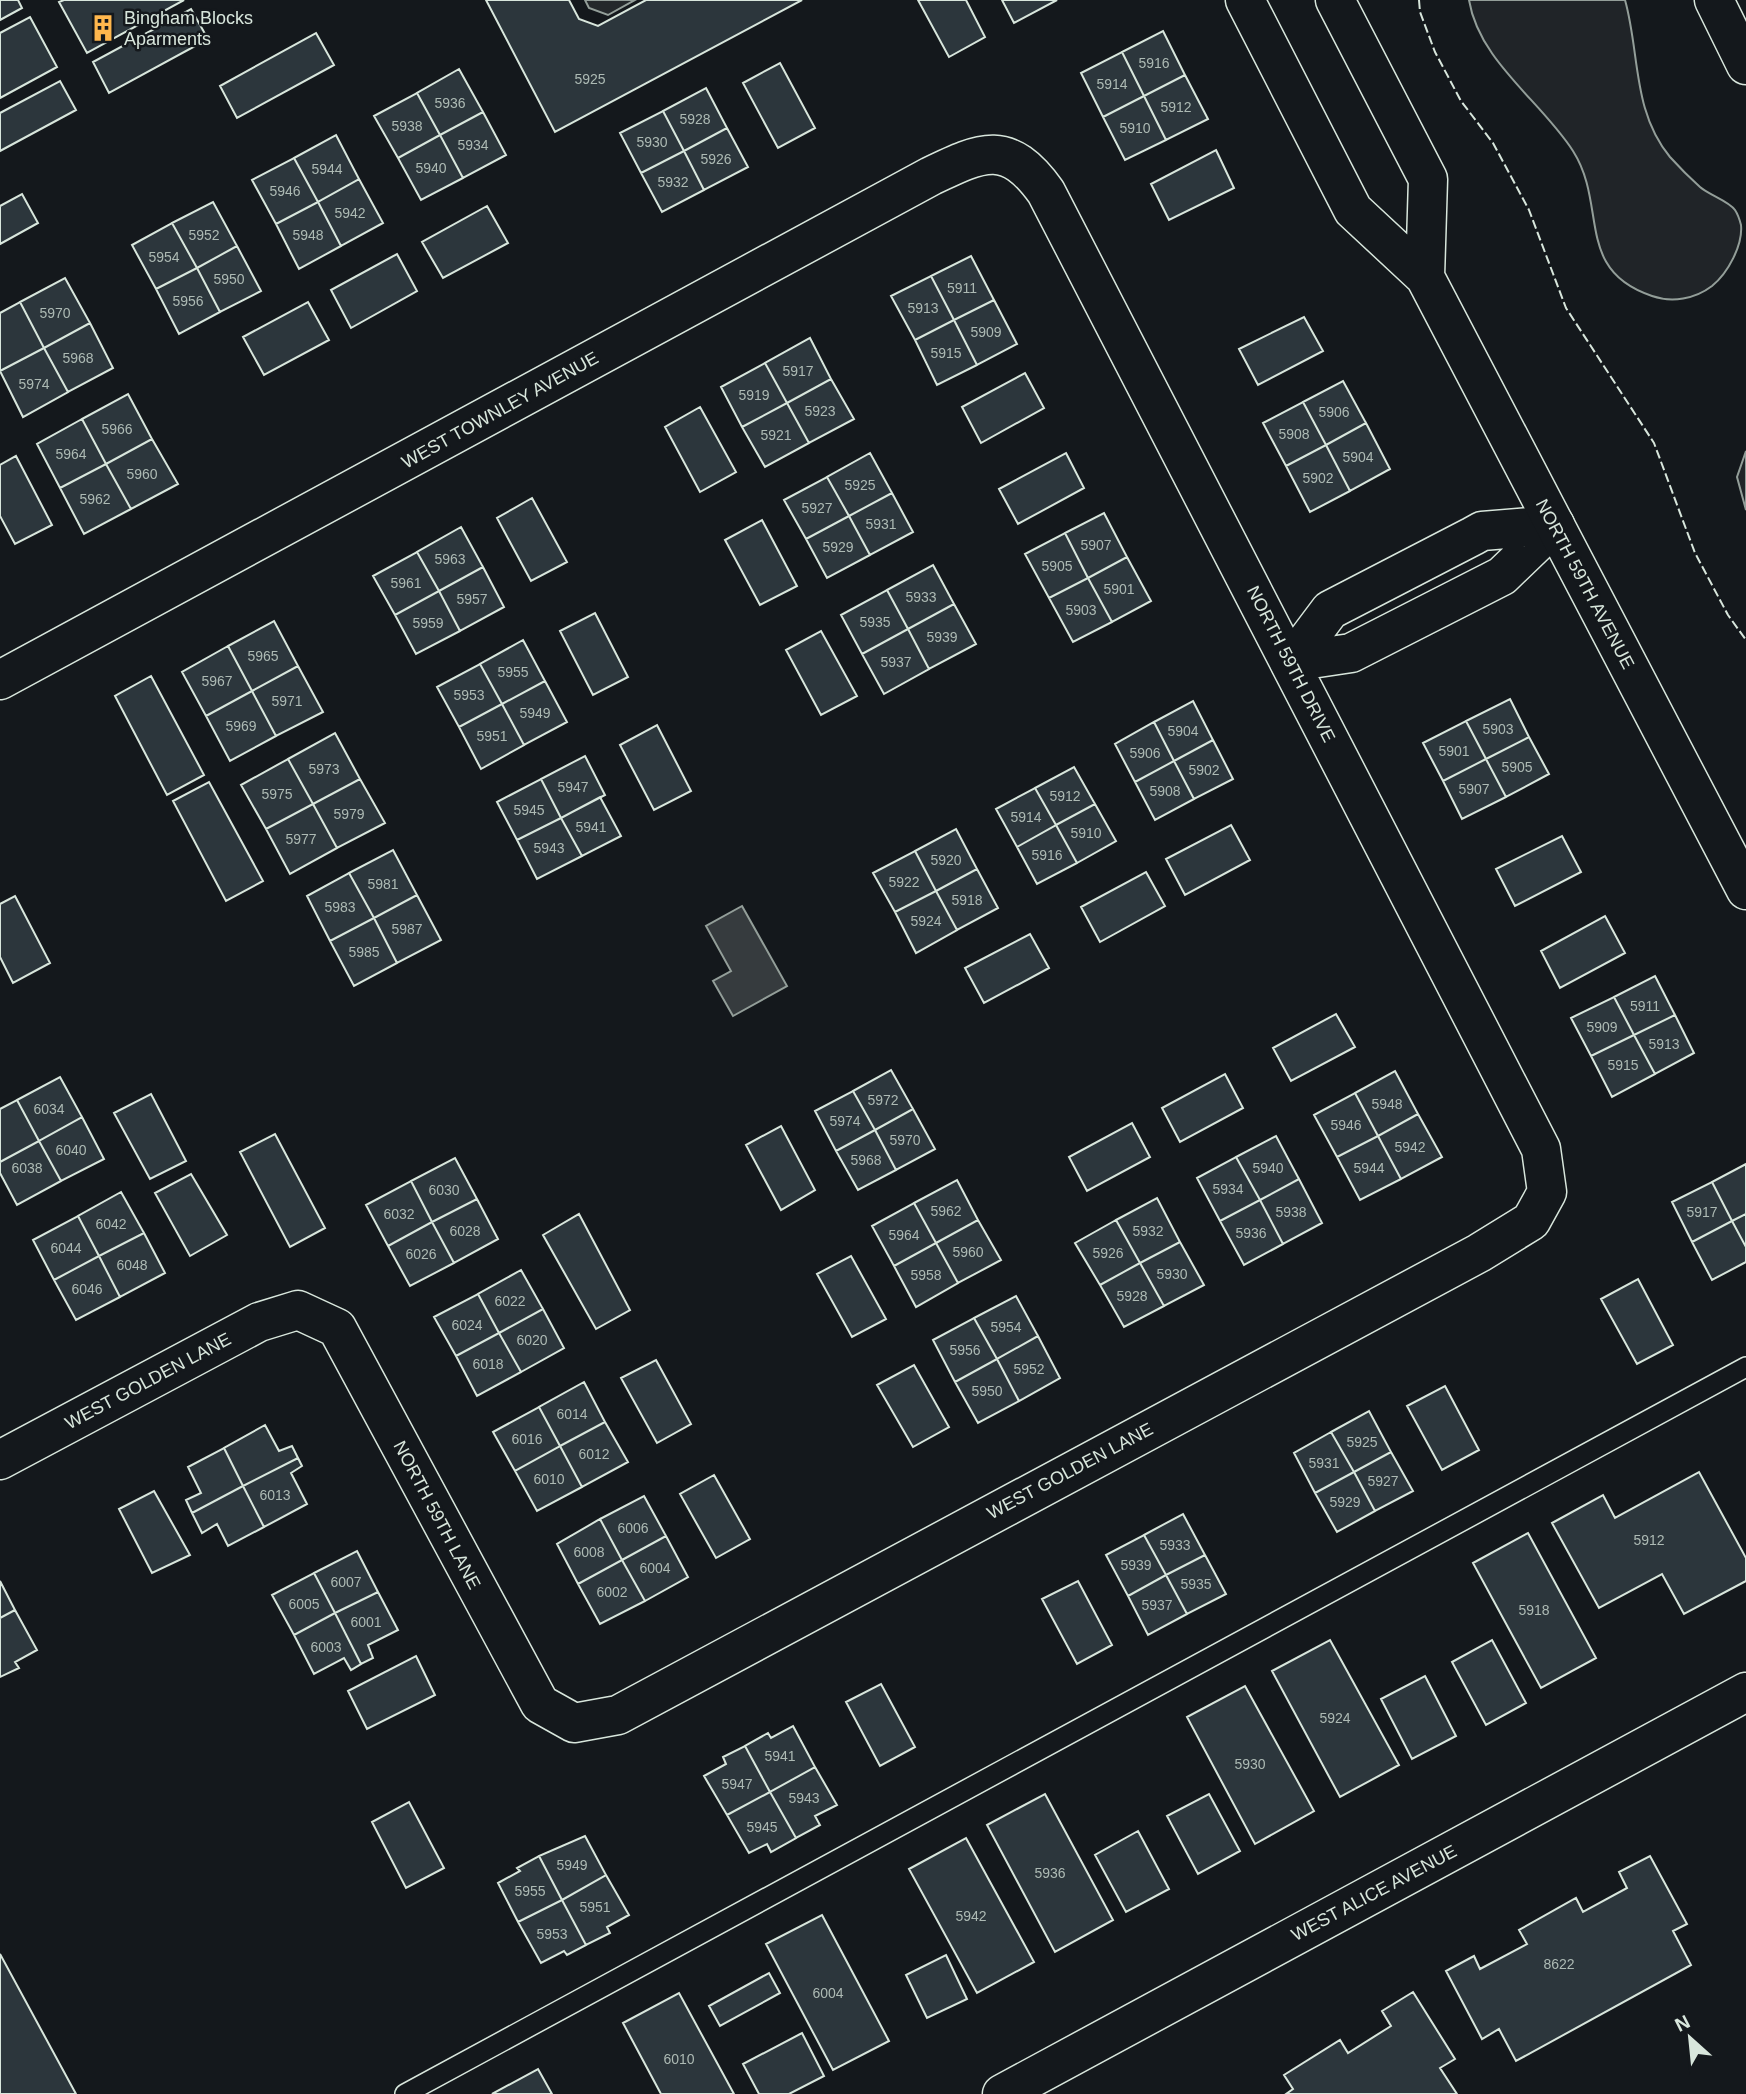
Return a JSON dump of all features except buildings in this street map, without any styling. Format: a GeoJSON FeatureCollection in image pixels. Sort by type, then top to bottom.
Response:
{"type":"FeatureCollection","features":[{"type":"Feature","properties":{"kind":"street","name":"NORTH 59TH AVENUE"},"geometry":{"type":"LineString","coordinates":[[1245,0],[1353,211],[1426,277],[1746,890]]}},
{"type":"Feature","properties":{"kind":"street","name":"NORTH 59TH AVENUE"},"geometry":{"type":"LineString","coordinates":[[1335,0],[1427,179],[1426,277]]}},
{"type":"Feature","properties":{"kind":"street"},"geometry":{"type":"LineString","coordinates":[[1714,0],[1746,65]]}},
{"type":"Feature","properties":{"kind":"street","name":"NORTH 59TH DRIVE"},"geometry":{"type":"LineString","coordinates":[[1006,156],[1030,169],[1046,192],[1541,1149],[1547,1192]]}},
{"type":"Feature","properties":{"kind":"street","name":"WEST TOWNLEY AVENUE"},"geometry":{"type":"LineString","coordinates":[[0,680],[931,176],[971,157],[1006,156]]}},
{"type":"Feature","properties":{"kind":"street"},"geometry":{"type":"LineString","coordinates":[[1291,662],[1330,610],[1413,566],[1482,531],[1555,525]]}},
{"type":"Feature","properties":{"kind":"street","name":"WEST GOLDEN LANE"},"geometry":{"type":"LineString","coordinates":[[574,1723],[618,1715],[1479,1253],[1531,1221],[1547,1192]]}},
{"type":"Feature","properties":{"kind":"street","name":"WEST GOLDEN LANE"},"geometry":{"type":"LineString","coordinates":[[0,1460],[259,1322],[298,1310]]}},
{"type":"Feature","properties":{"kind":"street","name":"NORTH 59TH LANE"},"geometry":{"type":"LineString","coordinates":[[298,1310],[337,1328],[540,1704],[574,1723]]}},
{"type":"Feature","properties":{"kind":"street","name":"WEST ALICE AVENUE"},"geometry":{"type":"LineString","coordinates":[[1002,2094],[1746,1692]]}},
{"type":"Feature","properties":{"kind":"lane"},"geometry":{"type":"LineString","coordinates":[[405,2094],[1746,1367]]}},
{"type":"Feature","properties":{"kind":"shaded area"},"geometry":{"type":"Polygon","coordinates":[[[585,0],[635,0],[608,15],[589,8],[585,0]]]}},
{"type":"Feature","properties":{"kind":"shaded area"},"geometry":{"type":"Polygon","coordinates":[[[1469,0],[1625,0],[1643,101],[1658,139],[1670,157],[1700,187],[1736,211],[1741,223],[1740,241],[1733,258],[1724,274],[1712,286],[1691,297],[1660,298],[1628,285],[1612,270],[1602,253],[1589,193],[1573,151],[1498,61],[1475,22],[1469,0]]]}},
{"type":"Feature","properties":{"kind":"shaded area"},"geometry":{"type":"Polygon","coordinates":[[[1746,451],[1746,510],[1737,477],[1746,451]]]}},
{"type":"Feature","properties":{"kind":"shaded area"},"geometry":{"type":"Polygon","coordinates":[[[742,906],[787,986],[733,1016],[713,981],[731,971],[706,926],[742,906]]]}},
{"type":"Feature","properties":{"kind":"fence"},"geometry":{"type":"LineString","coordinates":[[1419,0],[1420,12],[1435,52],[1461,101],[1493,143],[1529,210],[1566,308],[1654,443],[1695,553],[1728,615],[1746,640]]}},
{"type":"Feature","properties":{"kind":"place","name":"Bingham Blocks Aparments"},"geometry":{"type":"Point","coordinates":[103,28]}}]}
